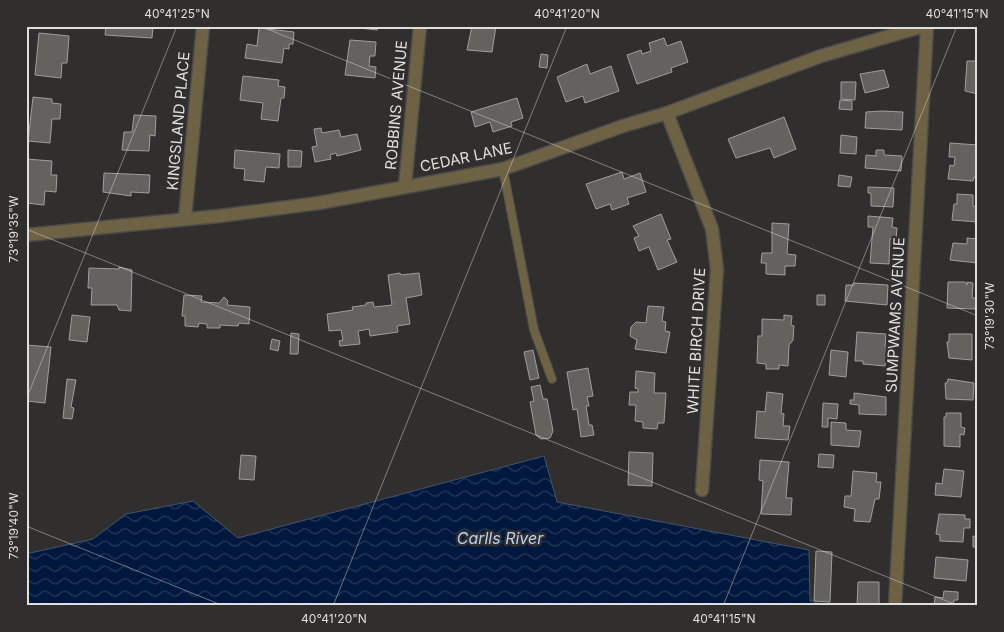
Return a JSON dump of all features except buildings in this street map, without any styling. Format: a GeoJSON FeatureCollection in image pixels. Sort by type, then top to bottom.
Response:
{"type":"FeatureCollection","features":[{"type":"Feature","properties":{"kind":"street","name":"KINGSLAND PLACE"},"geometry":{"type":"LineString","coordinates":[[185,218],[203,26]]}},
{"type":"Feature","properties":{"kind":"street","name":"ROBBINS AVENUE"},"geometry":{"type":"LineString","coordinates":[[405,186],[420,26]]}},
{"type":"Feature","properties":{"kind":"street","name":"CEDAR LANE"},"geometry":{"type":"LineString","coordinates":[[26,235],[319,203],[504,169],[623,126],[667,113],[821,56],[926,26]]}},
{"type":"Feature","properties":{"kind":"street","name":"SUMPWAMS AVENUE"},"geometry":{"type":"LineString","coordinates":[[895,606],[926,26]]}},
{"type":"Feature","properties":{"kind":"street","name":"WHITE BIRCH DRIVE"},"geometry":{"type":"LineString","coordinates":[[667,113],[712,229],[717,269],[702,490]]}},
{"type":"Feature","properties":{"kind":"lane"},"geometry":{"type":"LineString","coordinates":[[504,169],[534,330],[552,379]]}},
{"type":"Feature","properties":{"kind":"water","name":"Carlls River"},"geometry":{"type":"Polygon","coordinates":[[[544,456],[557,502],[809,550],[810,601],[830,606],[26,606],[26,554],[93,539],[126,514],[193,501],[238,538],[544,456]]]}}]}
